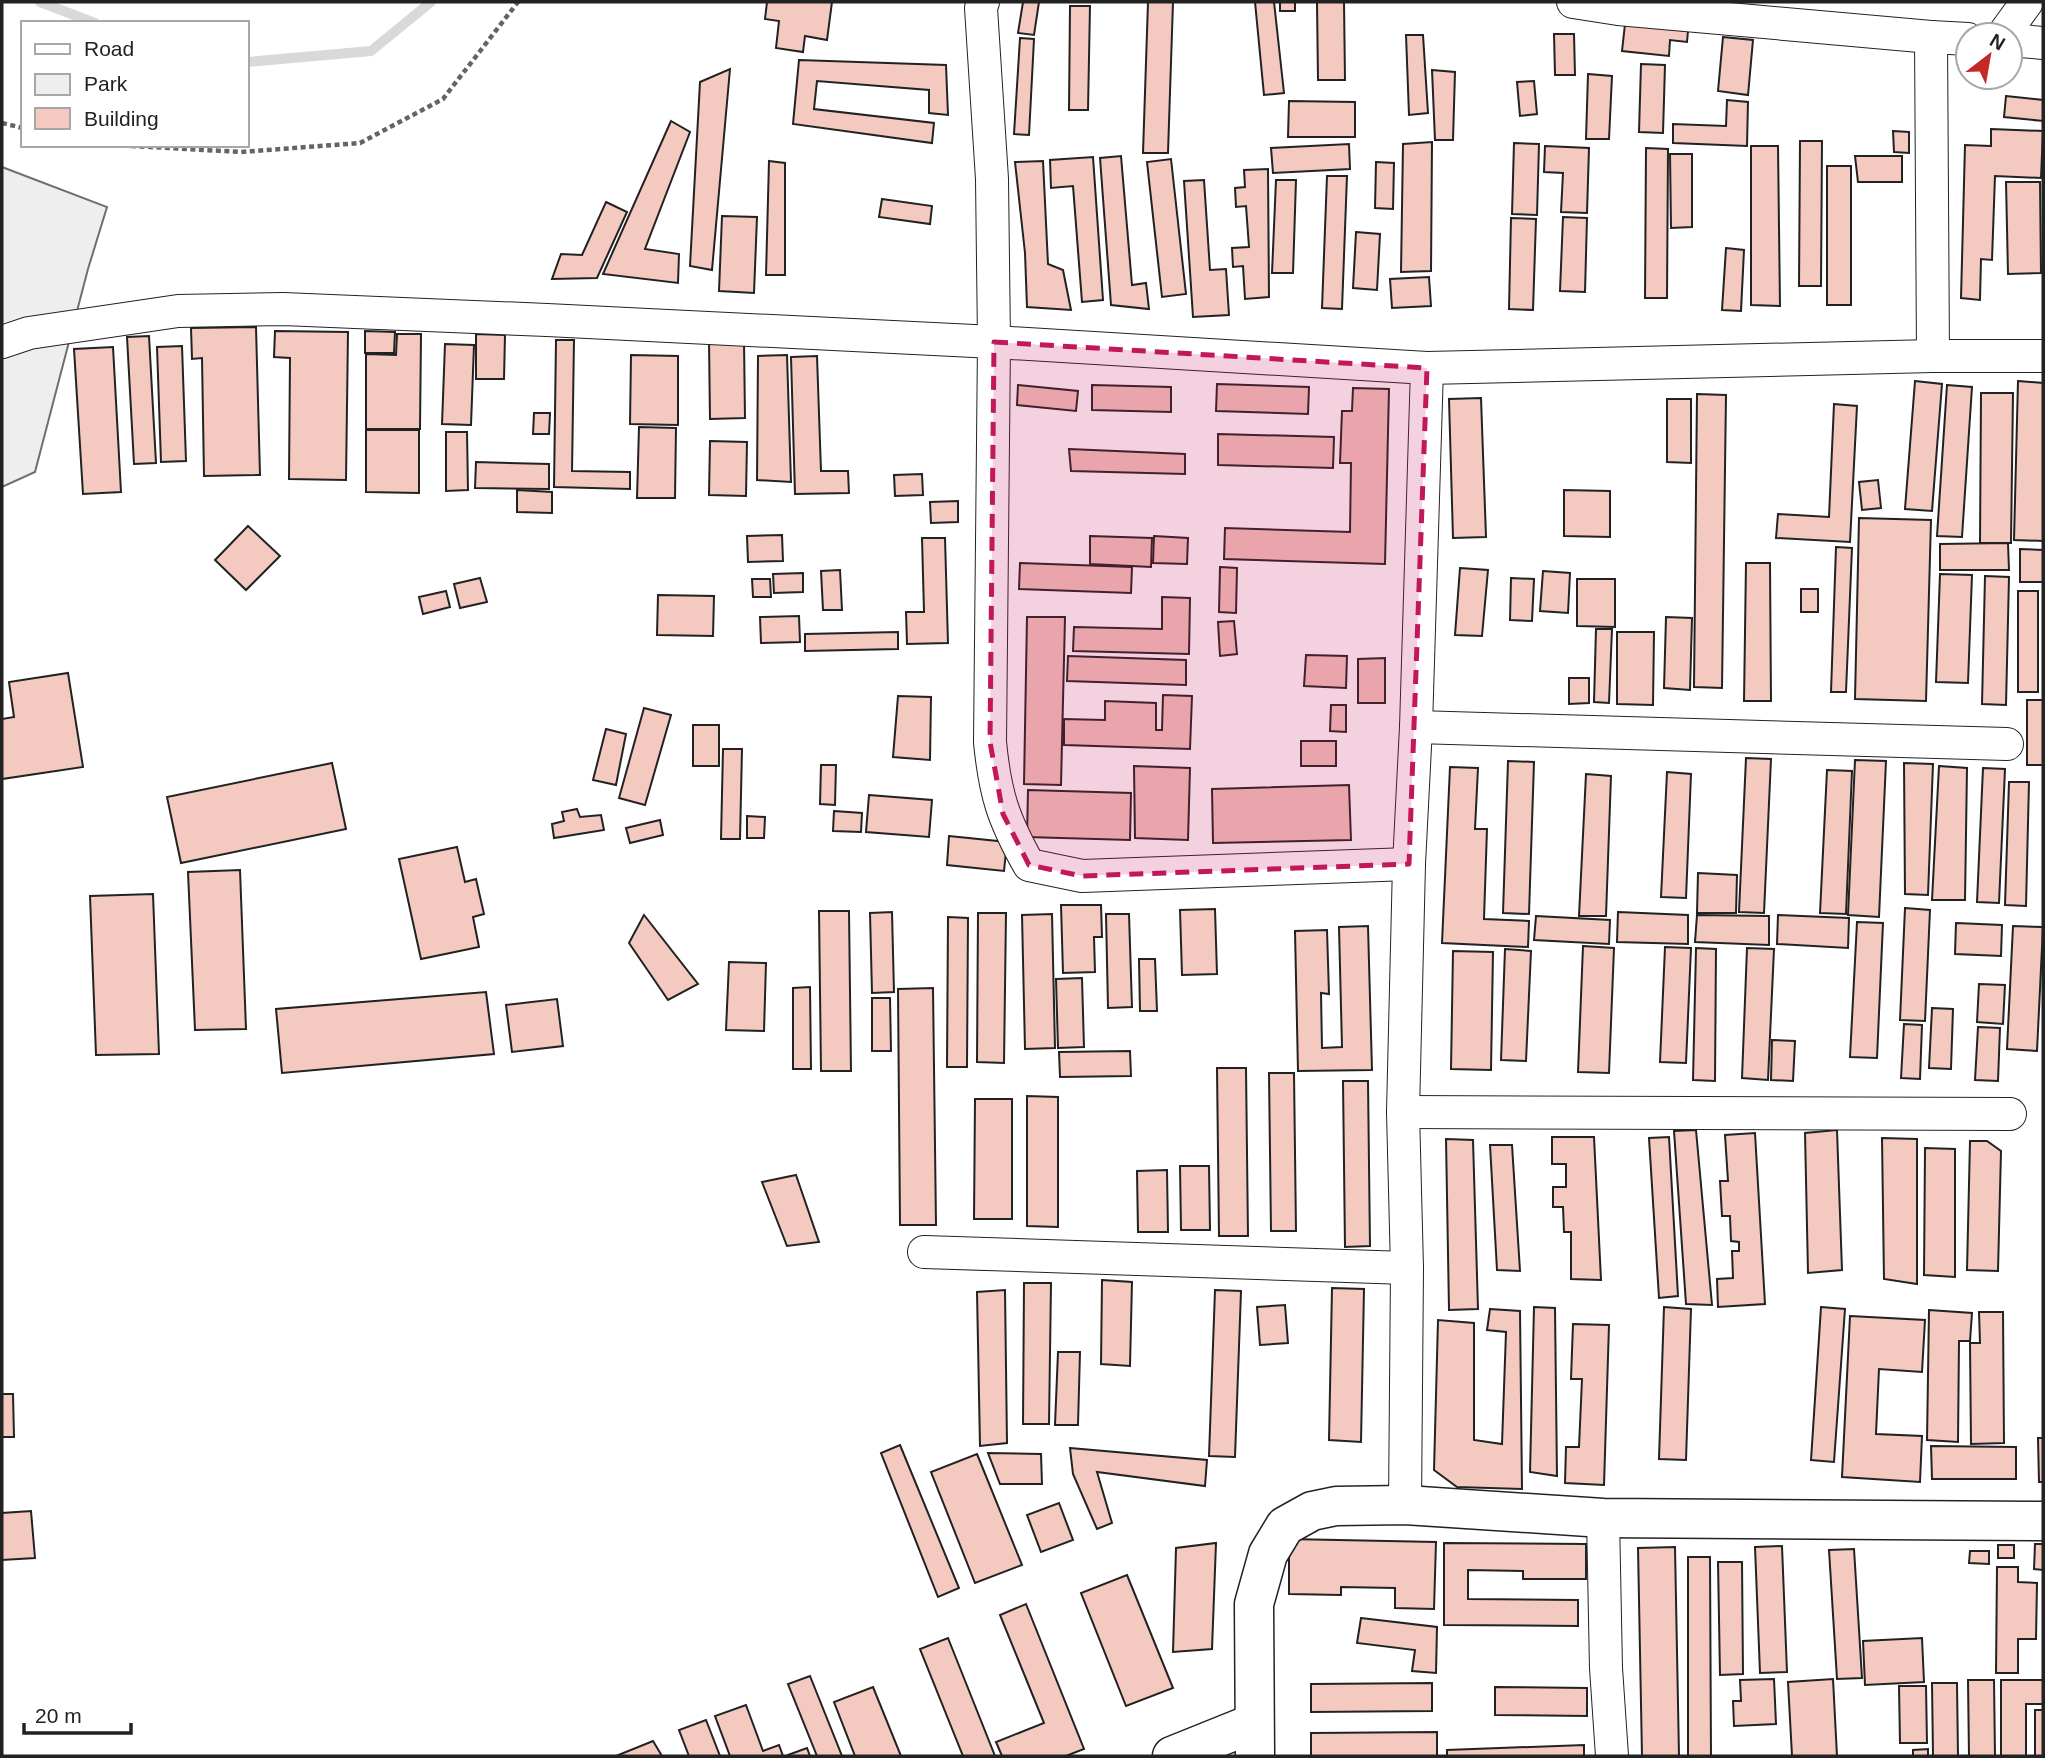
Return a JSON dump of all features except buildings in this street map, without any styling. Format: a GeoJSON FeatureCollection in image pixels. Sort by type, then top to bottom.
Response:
{"type":"FeatureCollection","features":[{"type":"Feature","properties":{"kind":"main road"},"geometry":{"type":"LineString","coordinates":[[1172,1756],[1254,1740],[1254,1604],[1268,1554],[1285,1526],[1312,1511],[1336,1506],[1405,1505],[1603,1518],[2043,1521]]}},
{"type":"Feature","properties":{"kind":"street"},"geometry":{"type":"LineString","coordinates":[[983,2],[981,8],[992,179],[994,342],[990,742],[994,782],[1003,814],[1029,865],[1082,876],[1409,864]]}},
{"type":"Feature","properties":{"kind":"street"},"geometry":{"type":"LineString","coordinates":[[1573,2],[1618,9],[1954,38]]}},
{"type":"Feature","properties":{"kind":"street"},"geometry":{"type":"LineString","coordinates":[[2014,21],[2027,2]]}},
{"type":"Feature","properties":{"kind":"street"},"geometry":{"type":"LineString","coordinates":[[1931,37],[1933,356]]}},
{"type":"Feature","properties":{"kind":"street"},"geometry":{"type":"LineString","coordinates":[[2024,41],[2043,43]]}},
{"type":"Feature","properties":{"kind":"street"},"geometry":{"type":"LineString","coordinates":[[2,342],[29,333],[178,311],[283,309],[994,342],[1427,368],[1933,356],[2043,356]]}},
{"type":"Feature","properties":{"kind":"street"},"geometry":{"type":"LineString","coordinates":[[1405,1505],[1407,1268],[1404,1112],[1409,864],[1427,368]]}},
{"type":"Feature","properties":{"kind":"street"},"geometry":{"type":"LineString","coordinates":[[1416,727],[2007,744]]}},
{"type":"Feature","properties":{"kind":"street"},"geometry":{"type":"LineString","coordinates":[[1404,1112],[2010,1114]]}},
{"type":"Feature","properties":{"kind":"street"},"geometry":{"type":"LineString","coordinates":[[924,1252],[1407,1268]]}},
{"type":"Feature","properties":{"kind":"street"},"geometry":{"type":"LineString","coordinates":[[1603,1518],[1606,1668],[1612,1756]]}},
{"type":"Feature","properties":{"kind":"path"},"geometry":{"type":"LineString","coordinates":[[150,147],[241,152],[360,142],[443,99],[518,2]]}},
{"type":"Feature","properties":{"kind":"path"},"geometry":{"type":"LineString","coordinates":[[2,123],[21,128]]}},
{"type":"Feature","properties":{"kind":"highlighted area"},"geometry":{"type":"Polygon","coordinates":[[[994,342],[1427,368],[1409,864],[1082,876],[1029,865],[1003,814],[990,742],[994,342]]]}},
{"type":"Feature","properties":{"kind":"green space"},"geometry":{"type":"Polygon","coordinates":[[[2,167],[107,207],[35,472],[2,487],[2,167]]]}},
{"type":"Feature","properties":{"kind":"waterway"},"geometry":{"type":"LineString","coordinates":[[40,2],[90,21]]}},
{"type":"Feature","properties":{"kind":"waterway"},"geometry":{"type":"LineString","coordinates":[[248,62],[371,51],[431,2]]}}]}
